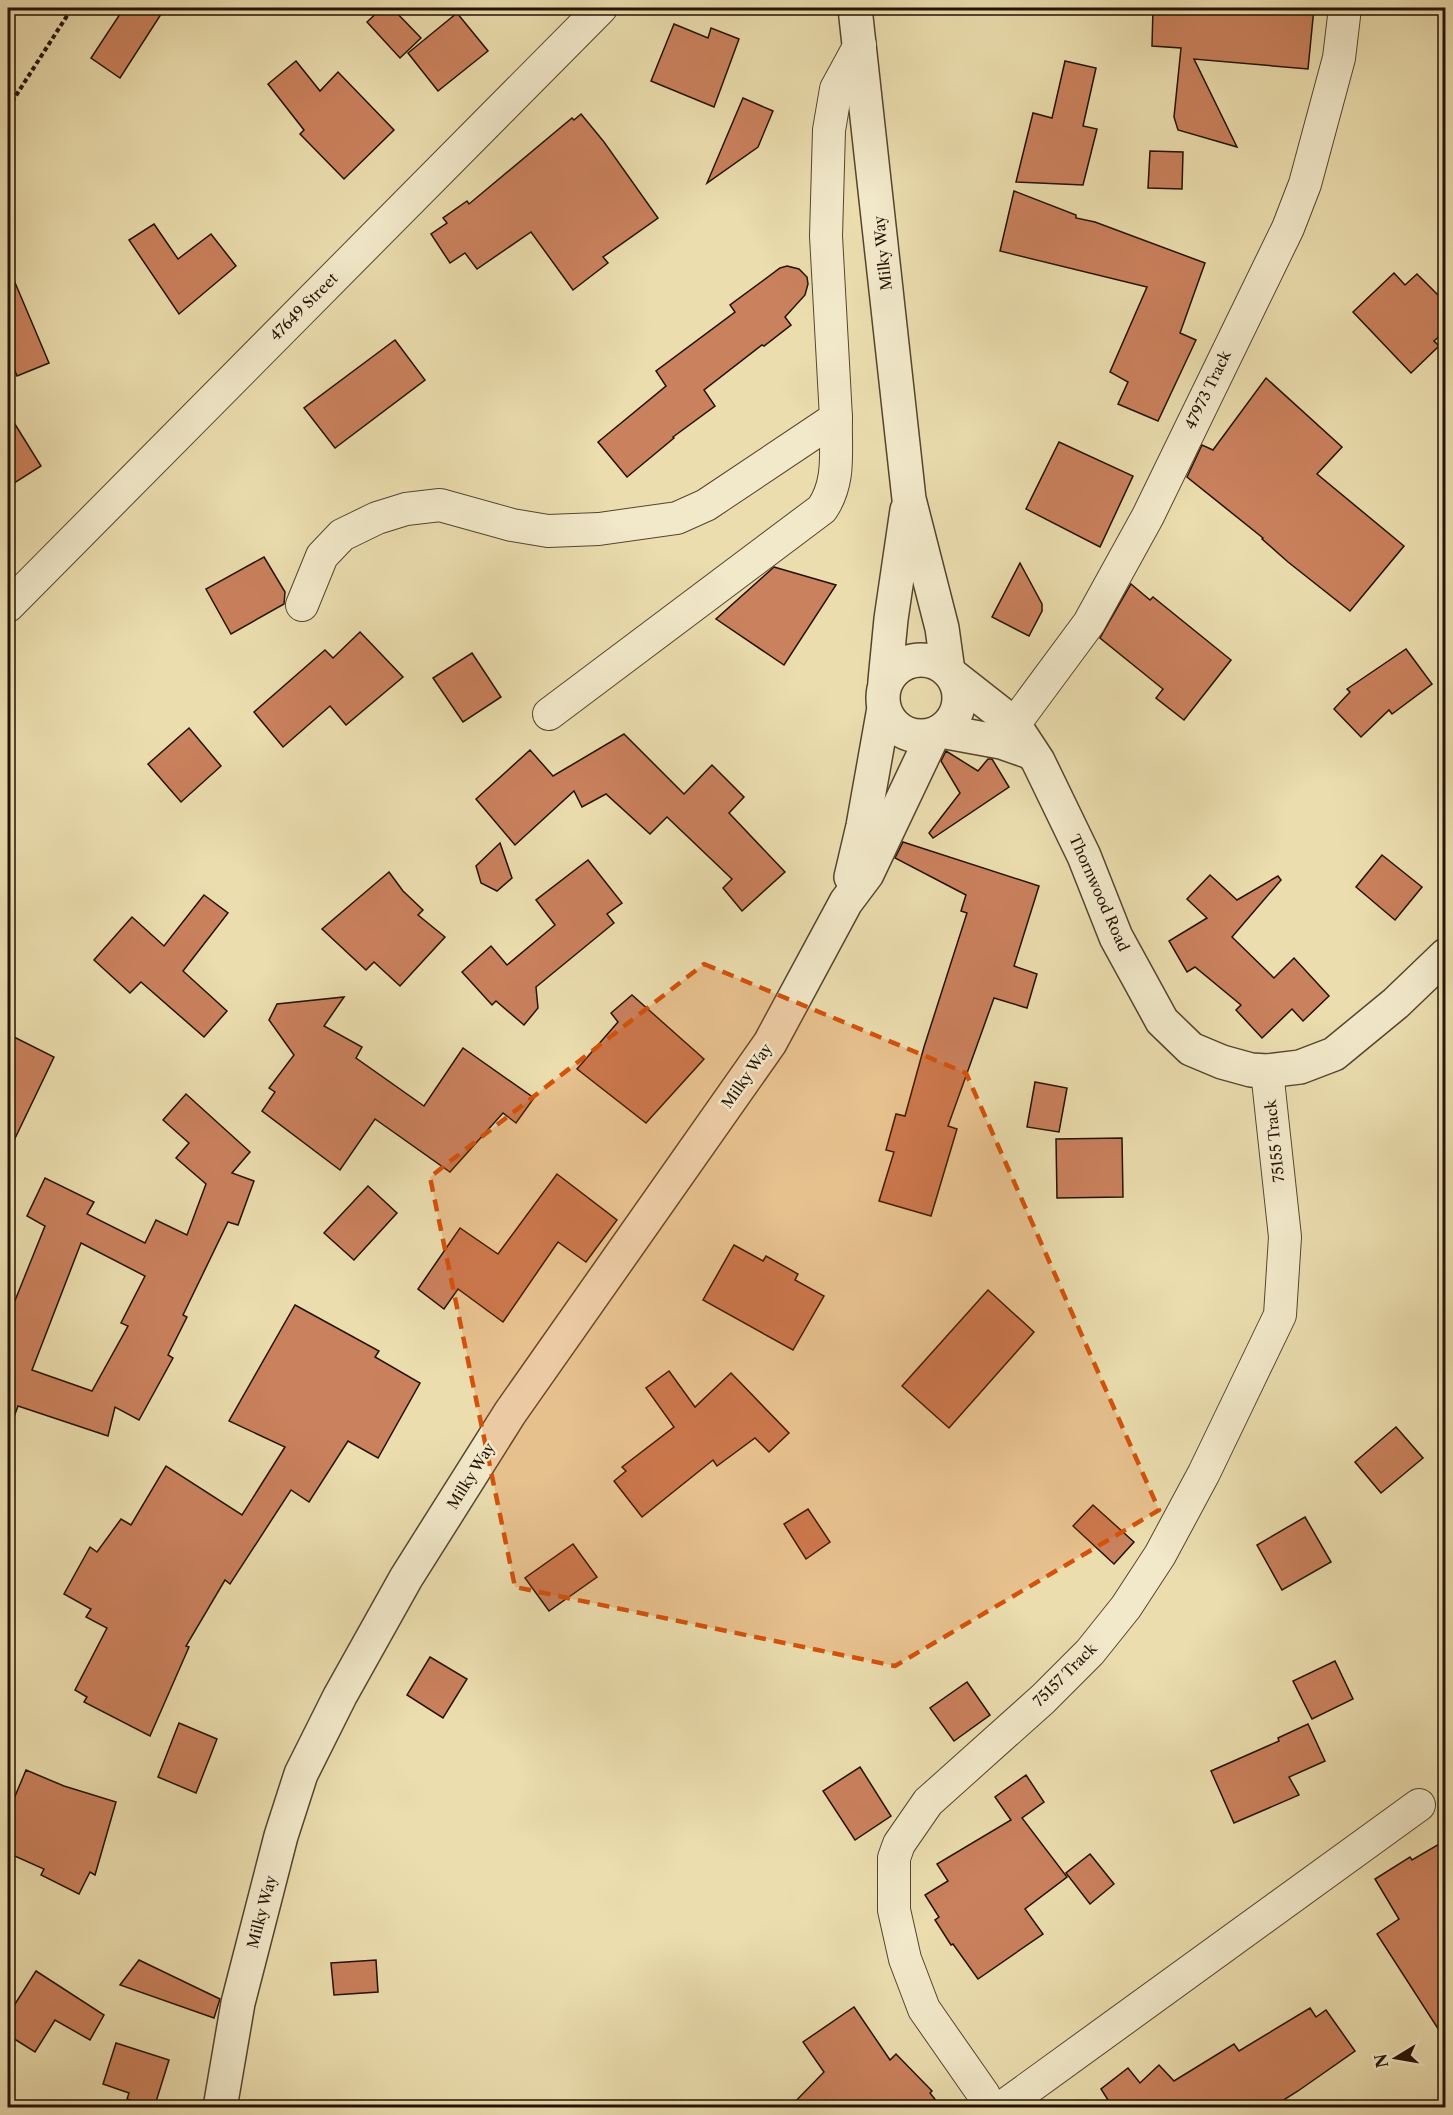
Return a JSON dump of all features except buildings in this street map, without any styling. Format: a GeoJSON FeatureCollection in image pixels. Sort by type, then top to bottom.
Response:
{"type":"FeatureCollection","features":[{"type":"Feature","properties":{"kind":"street","name":"47649 Street"},"geometry":{"type":"LineString","coordinates":[[9,603],[598,8]]}},
{"type":"Feature","properties":{"kind":"street","name":"Milky Way"},"geometry":{"type":"LineString","coordinates":[[855,8],[909,499],[942,628],[951,674]]}},
{"type":"Feature","properties":{"kind":"street","name":"47973 Track"},"geometry":{"type":"LineString","coordinates":[[1015,739],[1044,685],[1089,623],[1148,516],[1288,228],[1305,184],[1339,58],[1346,8]]}},
{"type":"Feature","properties":{"kind":"street"},"geometry":{"type":"LineString","coordinates":[[549,714],[822,509],[831,496],[835,483],[836,418],[826,236],[829,130],[836,89],[860,45]]}},
{"type":"Feature","properties":{"kind":"street"},"geometry":{"type":"LineString","coordinates":[[302,605],[322,556],[342,535],[377,518],[406,509],[440,506],[512,525],[548,531],[599,529],[677,518],[706,505],[836,418]]}},
{"type":"Feature","properties":{"kind":"street","name":"Milky Way"},"geometry":{"type":"LineString","coordinates":[[846,902],[863,826],[885,695],[891,619],[909,499]]}},
{"type":"Feature","properties":{"kind":"street"},"geometry":{"type":"LineString","coordinates":[[937,733],[952,721],[958,706],[958,691],[951,674],[936,662],[922,659],[907,662],[894,669],[885,695],[891,722],[903,732],[918,736],[937,733],[1015,739]]}},
{"type":"Feature","properties":{"kind":"street","name":"Thornwood Road"},"geometry":{"type":"LineString","coordinates":[[951,674],[1038,761],[1084,856],[1116,937],[1162,1021],[1191,1048],[1222,1062],[1251,1070],[1267,1071],[1300,1067],[1334,1054],[1396,1003],[1446,955]]}},
{"type":"Feature","properties":{"kind":"street","name":"Milky Way"},"geometry":{"type":"LineString","coordinates":[[220,2108],[238,2003],[282,1836],[301,1774],[340,1696],[406,1578],[510,1413],[770,1043],[846,902],[867,874],[937,733]]}},
{"type":"Feature","properties":{"kind":"street","name":"75155 Track"},"geometry":{"type":"LineString","coordinates":[[1267,1071],[1274,1115],[1273,1132],[1282,1210]]}},
{"type":"Feature","properties":{"kind":"street","name":"75157 Track"},"geometry":{"type":"LineString","coordinates":[[987,2108],[984,2095],[924,2008],[905,1959],[894,1910],[894,1858],[898,1844],[928,1802],[1043,1699],[1090,1652],[1126,1607],[1160,1555],[1204,1473],[1280,1315],[1285,1237],[1282,1210]]}},
{"type":"Feature","properties":{"kind":"street"},"geometry":{"type":"LineString","coordinates":[[1001,2108],[1419,1805]]}},
{"type":"Feature","properties":{"kind":"path"},"geometry":{"type":"LineString","coordinates":[[8,108],[72,8]]}},
{"type":"Feature","properties":{"kind":"highlighted area"},"geometry":{"type":"Polygon","coordinates":[[[704,964],[966,1073],[1159,1510],[895,1666],[515,1587],[430,1177],[704,964]]]}}]}
